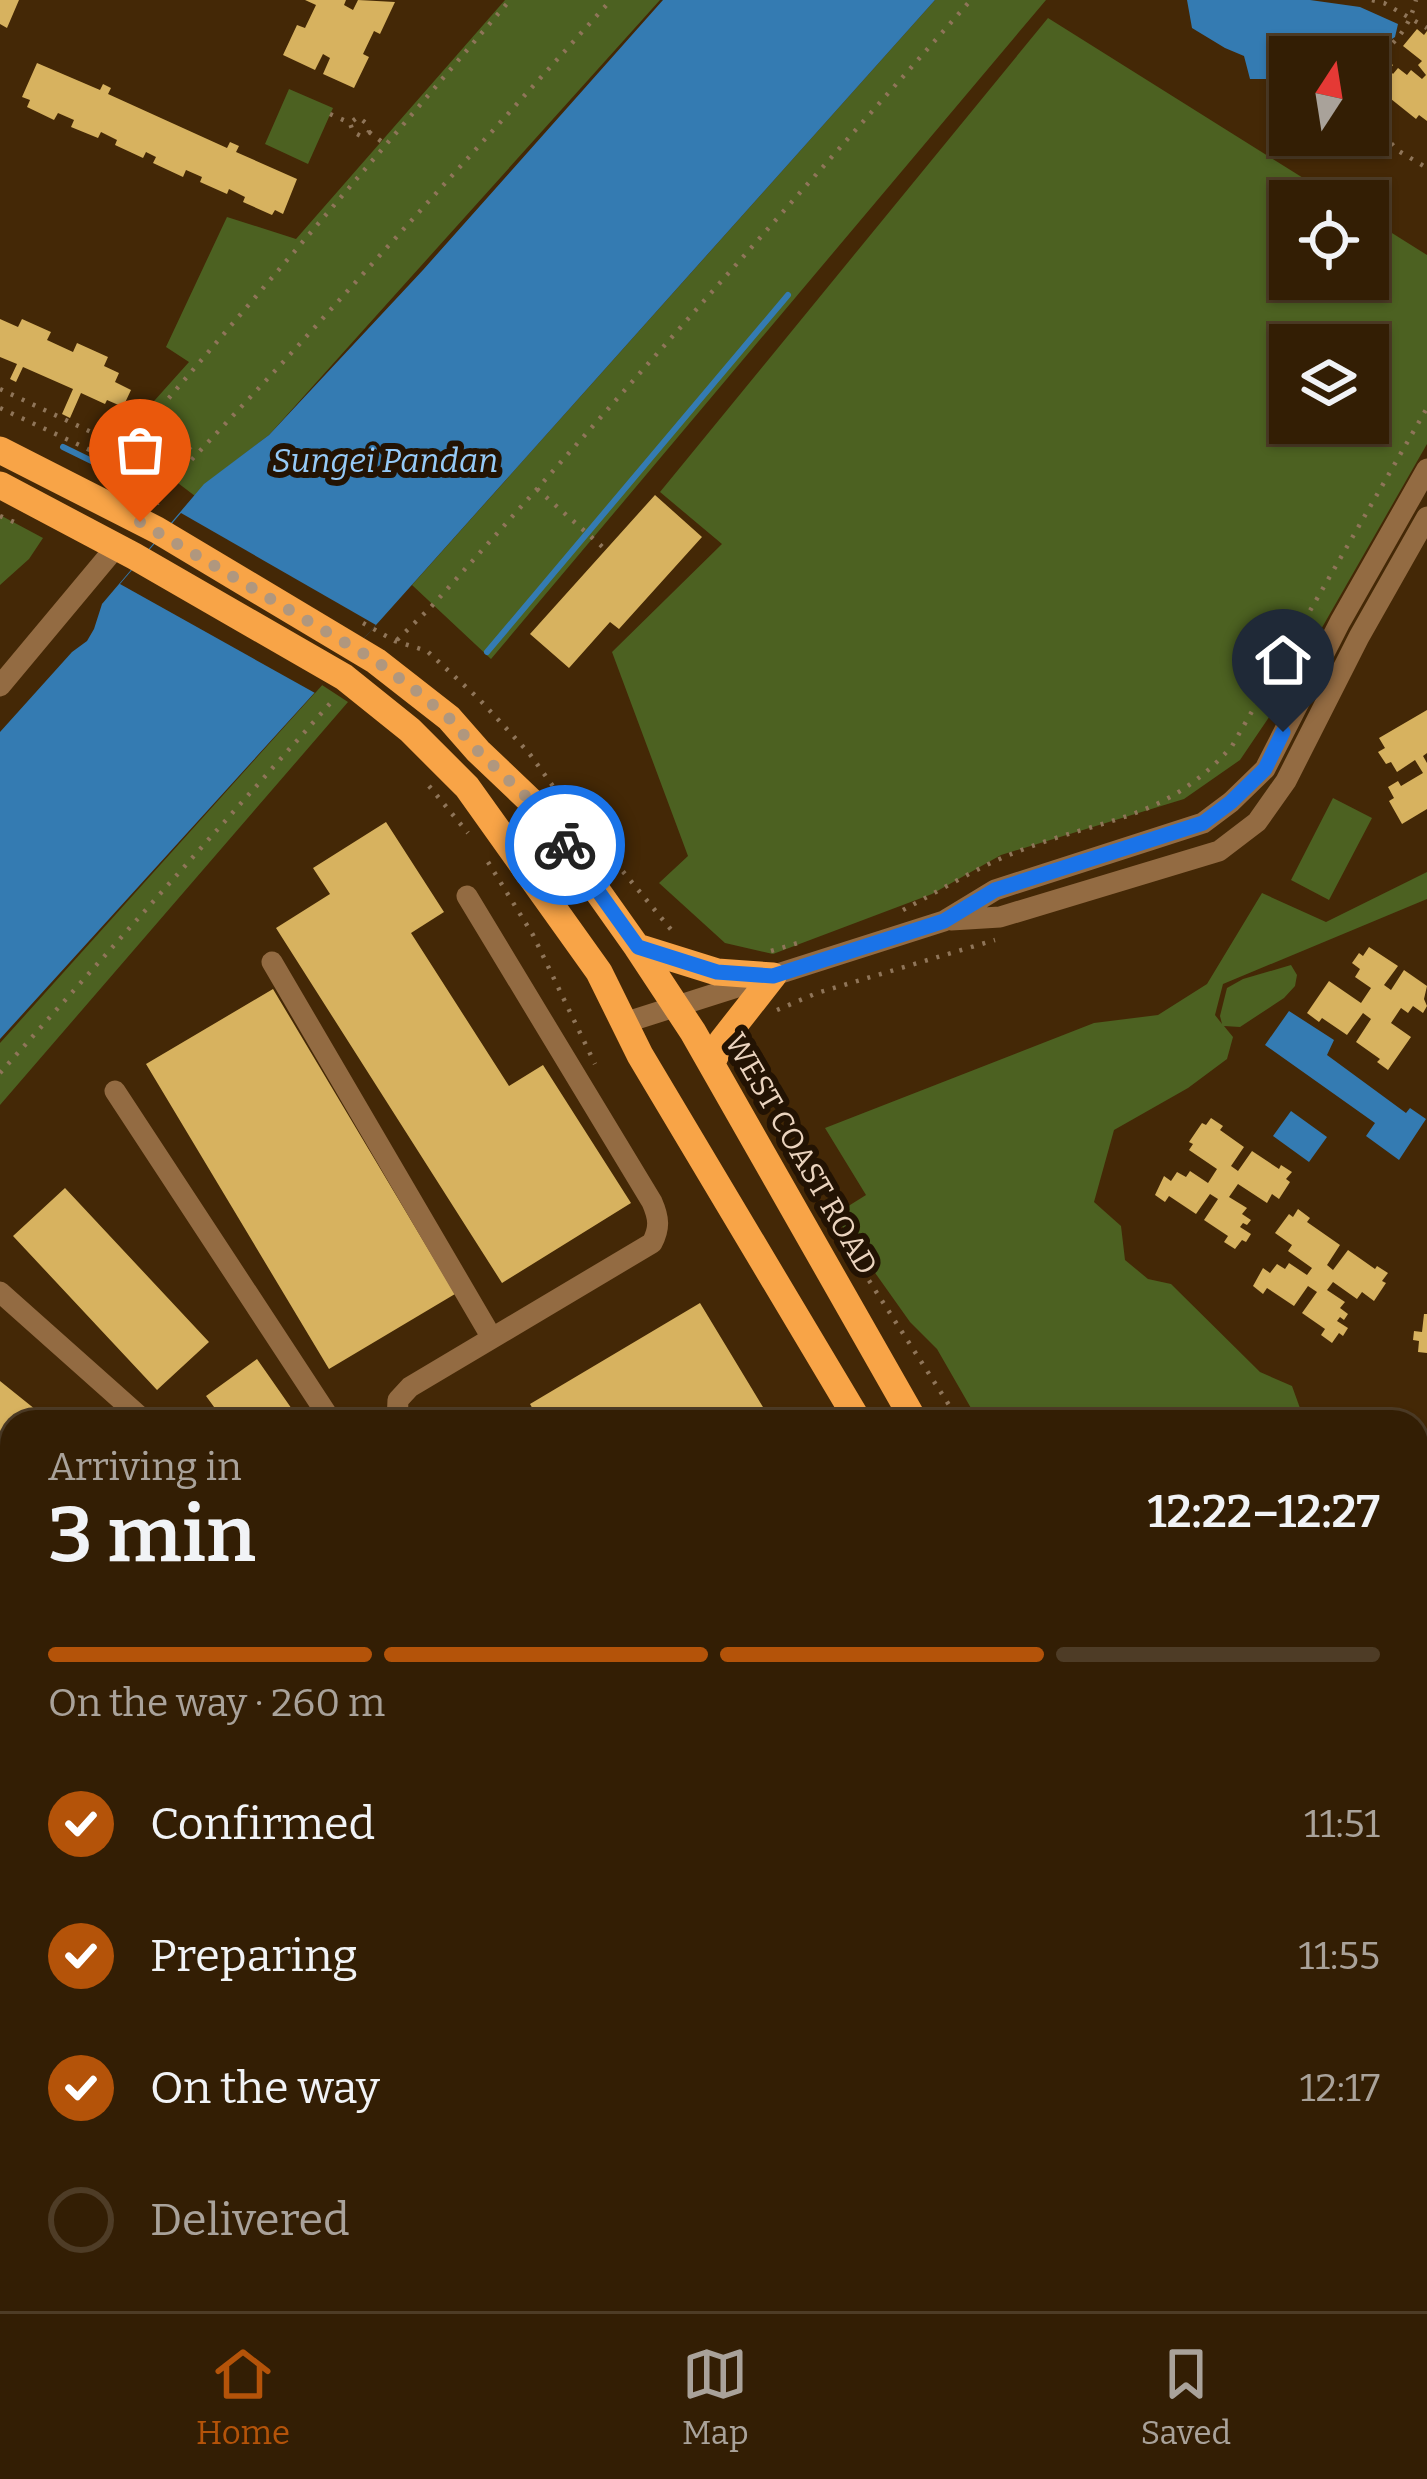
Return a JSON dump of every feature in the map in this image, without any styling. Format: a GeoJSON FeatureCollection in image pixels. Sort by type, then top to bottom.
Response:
{"type":"FeatureCollection","features":[{"type":"Feature","properties":{"kind":"main road","name":"WEST COAST ROAD"},"geometry":{"type":"LineString","coordinates":[[0,450],[156,517],[370,657],[449,718],[540,810],[638,947],[712,1064],[908,1410]]}},
{"type":"Feature","properties":{"kind":"main road"},"geometry":{"type":"LineString","coordinates":[[0,485],[125,551],[410,730],[467,787],[599,972],[640,1055],[852,1410]]}},
{"type":"Feature","properties":{"kind":"main road"},"geometry":{"type":"LineString","coordinates":[[638,947],[717,972],[766,966]]}},
{"type":"Feature","properties":{"kind":"main road"},"geometry":{"type":"LineString","coordinates":[[712,1064],[766,966]]}},
{"type":"Feature","properties":{"kind":"street"},"geometry":{"type":"LineString","coordinates":[[944,921],[995,890],[1203,823],[1231,802],[1265,769],[1340,622],[1427,470]]}},
{"type":"Feature","properties":{"kind":"street"},"geometry":{"type":"LineString","coordinates":[[623,1022],[676,1006],[766,966],[944,921],[1000,916],[1219,851],[1257,822],[1286,781],[1359,637],[1427,518]]}},
{"type":"Feature","properties":{"kind":"street"},"geometry":{"type":"LineString","coordinates":[[0,686],[125,551]]}},
{"type":"Feature","properties":{"kind":"street"},"geometry":{"type":"LineString","coordinates":[[397,1410],[401,1394],[652,1243],[658,1232],[652,1202],[467,896]]}},
{"type":"Feature","properties":{"kind":"street"},"geometry":{"type":"LineString","coordinates":[[272,962],[492,1338]]}},
{"type":"Feature","properties":{"kind":"street"},"geometry":{"type":"LineString","coordinates":[[115,1090],[324,1410]]}},
{"type":"Feature","properties":{"kind":"street"},"geometry":{"type":"LineString","coordinates":[[0,1292],[133,1410]]}},
{"type":"Feature","properties":{"kind":"path"},"geometry":{"type":"LineString","coordinates":[[115,462],[510,0]]}},
{"type":"Feature","properties":{"kind":"path"},"geometry":{"type":"LineString","coordinates":[[156,517],[167,486],[611,0]]}},
{"type":"Feature","properties":{"kind":"path"},"geometry":{"type":"LineString","coordinates":[[370,657],[431,607],[971,0]]}},
{"type":"Feature","properties":{"kind":"path"},"geometry":{"type":"LineString","coordinates":[[1372,0],[1384,2],[1427,28]]}},
{"type":"Feature","properties":{"kind":"path"},"geometry":{"type":"LineString","coordinates":[[1389,49],[1412,19],[1416,0]]}},
{"type":"Feature","properties":{"kind":"path"},"geometry":{"type":"LineString","coordinates":[[330,113],[350,124],[358,117],[386,145]]}},
{"type":"Feature","properties":{"kind":"path"},"geometry":{"type":"LineString","coordinates":[[1389,141],[1427,168]]}},
{"type":"Feature","properties":{"kind":"path"},"geometry":{"type":"LineString","coordinates":[[0,389],[126,448]]}},
{"type":"Feature","properties":{"kind":"path"},"geometry":{"type":"LineString","coordinates":[[0,408],[167,486]]}},
{"type":"Feature","properties":{"kind":"path"},"geometry":{"type":"LineString","coordinates":[[900,912],[1022,850],[1151,808],[1180,794],[1214,766],[1232,746],[1427,408]]}},
{"type":"Feature","properties":{"kind":"path"},"geometry":{"type":"LineString","coordinates":[[152,417],[197,455]]}},
{"type":"Feature","properties":{"kind":"path"},"geometry":{"type":"LineString","coordinates":[[537,489],[606,550]]}},
{"type":"Feature","properties":{"kind":"path"},"geometry":{"type":"LineString","coordinates":[[405,631],[406,645]]}},
{"type":"Feature","properties":{"kind":"path"},"geometry":{"type":"LineString","coordinates":[[0,1073],[346,690]]}},
{"type":"Feature","properties":{"kind":"path"},"geometry":{"type":"LineString","coordinates":[[424,780],[480,848],[533,934],[603,1079]]}},
{"type":"Feature","properties":{"kind":"path"},"geometry":{"type":"LineString","coordinates":[[766,966],[815,938]]}},
{"type":"Feature","properties":{"kind":"path"},"geometry":{"type":"LineString","coordinates":[[771,1014],[817,993],[999,939]]}},
{"type":"Feature","properties":{"kind":"path"},"geometry":{"type":"LineString","coordinates":[[821,1206],[952,1410]]}},
{"type":"Feature","properties":{"kind":"green space"},"geometry":{"type":"Polygon","coordinates":[[[505,0],[660,0],[269,435],[195,496],[120,439],[189,362],[166,347],[227,217],[296,239],[505,0]]]}},
{"type":"Feature","properties":{"kind":"green space"},"geometry":{"type":"Polygon","coordinates":[[[935,0],[1046,0],[491,659],[412,585],[935,0]]]}},
{"type":"Feature","properties":{"kind":"green space"},"geometry":{"type":"Polygon","coordinates":[[[1048,18],[1306,180],[1269,180],[1269,300],[1389,300],[1389,231],[1427,255],[1427,444],[1280,701],[1240,760],[1184,799],[1001,855],[932,894],[773,954],[725,943],[659,883],[688,856],[612,652],[722,544],[660,492],[1048,18]]]}},
{"type":"Feature","properties":{"kind":"green space"},"geometry":{"type":"Polygon","coordinates":[[[289,89],[333,108],[308,164],[265,144],[289,89]]]}},
{"type":"Feature","properties":{"kind":"green space"},"geometry":{"type":"Polygon","coordinates":[[[0,515],[43,538],[29,559],[0,585],[0,515]]]}},
{"type":"Feature","properties":{"kind":"green space"},"geometry":{"type":"Polygon","coordinates":[[[322,685],[348,702],[0,1105],[0,1043],[322,685]]]}},
{"type":"Feature","properties":{"kind":"green space"},"geometry":{"type":"Polygon","coordinates":[[[1333,798],[1372,818],[1329,900],[1291,880],[1333,798]]]}},
{"type":"Feature","properties":{"kind":"green space"},"geometry":{"type":"Polygon","coordinates":[[[1427,872],[1427,899],[1223,984],[1215,1015],[1222,1024],[1227,988],[1291,965],[1297,975],[1295,986],[1284,998],[1240,1027],[1224,1026],[1233,1037],[1227,1059],[1188,1088],[1114,1130],[1094,1202],[1121,1226],[1125,1260],[1148,1279],[1171,1284],[1260,1372],[1292,1386],[1301,1410],[972,1410],[937,1349],[910,1322],[834,1215],[866,1195],[825,1128],[1094,1023],[1158,1015],[1207,984],[1262,893],[1326,922],[1427,872]]]}},
{"type":"Feature","properties":{"kind":"water","name":"Sungei Pandan"},"geometry":{"type":"Polygon","coordinates":[[[663,0],[935,0],[0,1039],[0,732],[87,641],[102,604],[204,484],[269,435],[663,0]]]}},
{"type":"Feature","properties":{"kind":"water"},"geometry":{"type":"Polygon","coordinates":[[[1187,0],[1310,0],[1360,7],[1398,24],[1389,41],[1389,36],[1269,36],[1269,79],[1250,79],[1244,56],[1192,28],[1187,0]]]}},
{"type":"Feature","properties":{"kind":"water"},"geometry":{"type":"Polygon","coordinates":[[[1289,1011],[1334,1040],[1327,1055],[1406,1113],[1410,1108],[1426,1119],[1399,1160],[1366,1136],[1375,1123],[1265,1045],[1289,1011]]]}},
{"type":"Feature","properties":{"kind":"water"},"geometry":{"type":"Polygon","coordinates":[[[1291,1111],[1327,1137],[1309,1162],[1273,1136],[1291,1111]]]}},
{"type":"Feature","properties":{"kind":"pier"},"geometry":{"type":"Polygon","coordinates":[[[181,513],[376,625],[315,693],[120,584],[181,513]]]}},
{"type":"Feature","properties":{"kind":"building"},"geometry":{"type":"Polygon","coordinates":[[[0,0],[19,0],[7,28],[0,24],[0,0]]]}},
{"type":"Feature","properties":{"kind":"building"},"geometry":{"type":"Polygon","coordinates":[[[305,0],[346,0],[344,5],[353,10],[358,0],[395,2],[380,34],[374,31],[363,54],[369,57],[354,88],[323,74],[330,58],[323,54],[315,70],[283,55],[297,25],[305,28],[316,5],[305,0]]]}},
{"type":"Feature","properties":{"kind":"building"},"geometry":{"type":"Polygon","coordinates":[[[1417,29],[1424,35],[1427,31],[1427,121],[1419,115],[1416,119],[1389,97],[1389,70],[1393,74],[1398,68],[1407,75],[1411,70],[1422,79],[1426,75],[1418,65],[1422,61],[1403,46],[1417,29]]]}},
{"type":"Feature","properties":{"kind":"building"},"geometry":{"type":"Polygon","coordinates":[[[37,63],[100,90],[103,84],[111,88],[108,94],[227,148],[230,142],[239,146],[236,152],[297,179],[283,214],[275,210],[272,215],[243,202],[245,197],[200,182],[202,177],[186,170],[183,177],[153,163],[156,157],[146,152],[143,158],[115,145],[117,140],[101,132],[98,138],[71,127],[74,120],[58,113],[54,120],[27,107],[30,100],[22,97],[37,63]]]}},
{"type":"Feature","properties":{"kind":"building"},"geometry":{"type":"Polygon","coordinates":[[[0,319],[18,327],[22,319],[51,332],[47,340],[73,352],[77,343],[108,357],[104,366],[119,373],[115,382],[131,390],[123,407],[81,393],[70,418],[62,414],[73,389],[23,367],[16,382],[10,379],[17,364],[0,357],[0,319]]]}},
{"type":"Feature","properties":{"kind":"building"},"geometry":{"type":"Polygon","coordinates":[[[655,495],[702,537],[619,629],[610,622],[569,668],[530,634],[655,495]]]}},
{"type":"Feature","properties":{"kind":"building"},"geometry":{"type":"Polygon","coordinates":[[[1427,710],[1427,753],[1423,756],[1427,809],[1402,824],[1389,801],[1394,798],[1388,787],[1398,781],[1401,786],[1423,773],[1415,760],[1397,772],[1391,762],[1386,764],[1378,752],[1385,748],[1379,738],[1427,710]]]}},
{"type":"Feature","properties":{"kind":"building"},"geometry":{"type":"Polygon","coordinates":[[[386,822],[444,912],[411,933],[509,1086],[543,1065],[631,1203],[502,1283],[276,928],[330,894],[313,868],[386,822]]]}},
{"type":"Feature","properties":{"kind":"building"},"geometry":{"type":"Polygon","coordinates":[[[1369,947],[1398,966],[1384,985],[1391,990],[1404,970],[1427,986],[1423,1013],[1413,1006],[1408,1013],[1401,1008],[1391,1023],[1411,1037],[1388,1070],[1356,1042],[1371,1019],[1363,1013],[1347,1035],[1307,1013],[1329,981],[1361,1003],[1371,988],[1355,977],[1360,969],[1352,963],[1369,947]]]}},
{"type":"Feature","properties":{"kind":"building"},"geometry":{"type":"Polygon","coordinates":[[[273,989],[455,1294],[329,1369],[146,1064],[273,989]]]}},
{"type":"Feature","properties":{"kind":"building"},"geometry":{"type":"Polygon","coordinates":[[[1211,1118],[1244,1147],[1231,1166],[1238,1171],[1252,1151],[1292,1172],[1279,1199],[1272,1194],[1267,1203],[1238,1184],[1229,1197],[1247,1208],[1242,1214],[1251,1220],[1240,1227],[1251,1234],[1235,1249],[1224,1242],[1228,1236],[1204,1220],[1218,1199],[1210,1194],[1196,1214],[1169,1196],[1165,1202],[1155,1195],[1164,1176],[1171,1181],[1177,1172],[1186,1177],[1190,1171],[1208,1183],[1217,1169],[1189,1150],[1193,1144],[1189,1142],[1211,1118]]]}},
{"type":"Feature","properties":{"kind":"building"},"geometry":{"type":"Polygon","coordinates":[[[65,1188],[209,1342],[157,1390],[13,1236],[65,1188]]]}},
{"type":"Feature","properties":{"kind":"building"},"geometry":{"type":"Polygon","coordinates":[[[1298,1209],[1310,1218],[1307,1222],[1340,1245],[1327,1265],[1333,1270],[1348,1250],[1388,1273],[1374,1301],[1362,1292],[1357,1299],[1333,1282],[1327,1290],[1345,1302],[1340,1308],[1348,1314],[1337,1321],[1348,1328],[1332,1343],[1321,1335],[1325,1329],[1302,1313],[1317,1292],[1308,1286],[1294,1306],[1267,1288],[1263,1294],[1253,1286],[1263,1268],[1270,1273],[1277,1264],[1285,1269],[1289,1263],[1307,1275],[1312,1268],[1288,1251],[1292,1245],[1275,1233],[1298,1209]]]}},
{"type":"Feature","properties":{"kind":"building"},"geometry":{"type":"Polygon","coordinates":[[[700,1303],[765,1410],[533,1410],[530,1404],[700,1303]]]}},
{"type":"Feature","properties":{"kind":"building"},"geometry":{"type":"Polygon","coordinates":[[[1424,1314],[1427,1353],[1418,1352],[1419,1341],[1413,1340],[1414,1331],[1422,1332],[1424,1314]]]}},
{"type":"Feature","properties":{"kind":"building"},"geometry":{"type":"Polygon","coordinates":[[[257,1359],[293,1410],[216,1410],[206,1396],[257,1359]]]}},
{"type":"Feature","properties":{"kind":"building"},"geometry":{"type":"Polygon","coordinates":[[[0,1381],[36,1410],[0,1410],[0,1381]]]}},
{"type":"Feature","properties":{"kind":"waterway"},"geometry":{"type":"LineString","coordinates":[[487,652],[788,295]]}},
{"type":"Feature","properties":{"kind":"waterway"},"geometry":{"type":"LineString","coordinates":[[63,447],[155,492]]}},
{"type":"Feature","properties":{"kind":"way so far"},"geometry":{"type":"LineString","coordinates":[[140,522],[376,661],[414,689],[540,810],[565,845]]}},
{"type":"Feature","properties":{"kind":"route"},"geometry":{"type":"LineString","coordinates":[[565,845],[638,947],[717,972],[773,976],[944,921],[995,890],[1203,823],[1265,769],[1283,732]]}}]}
